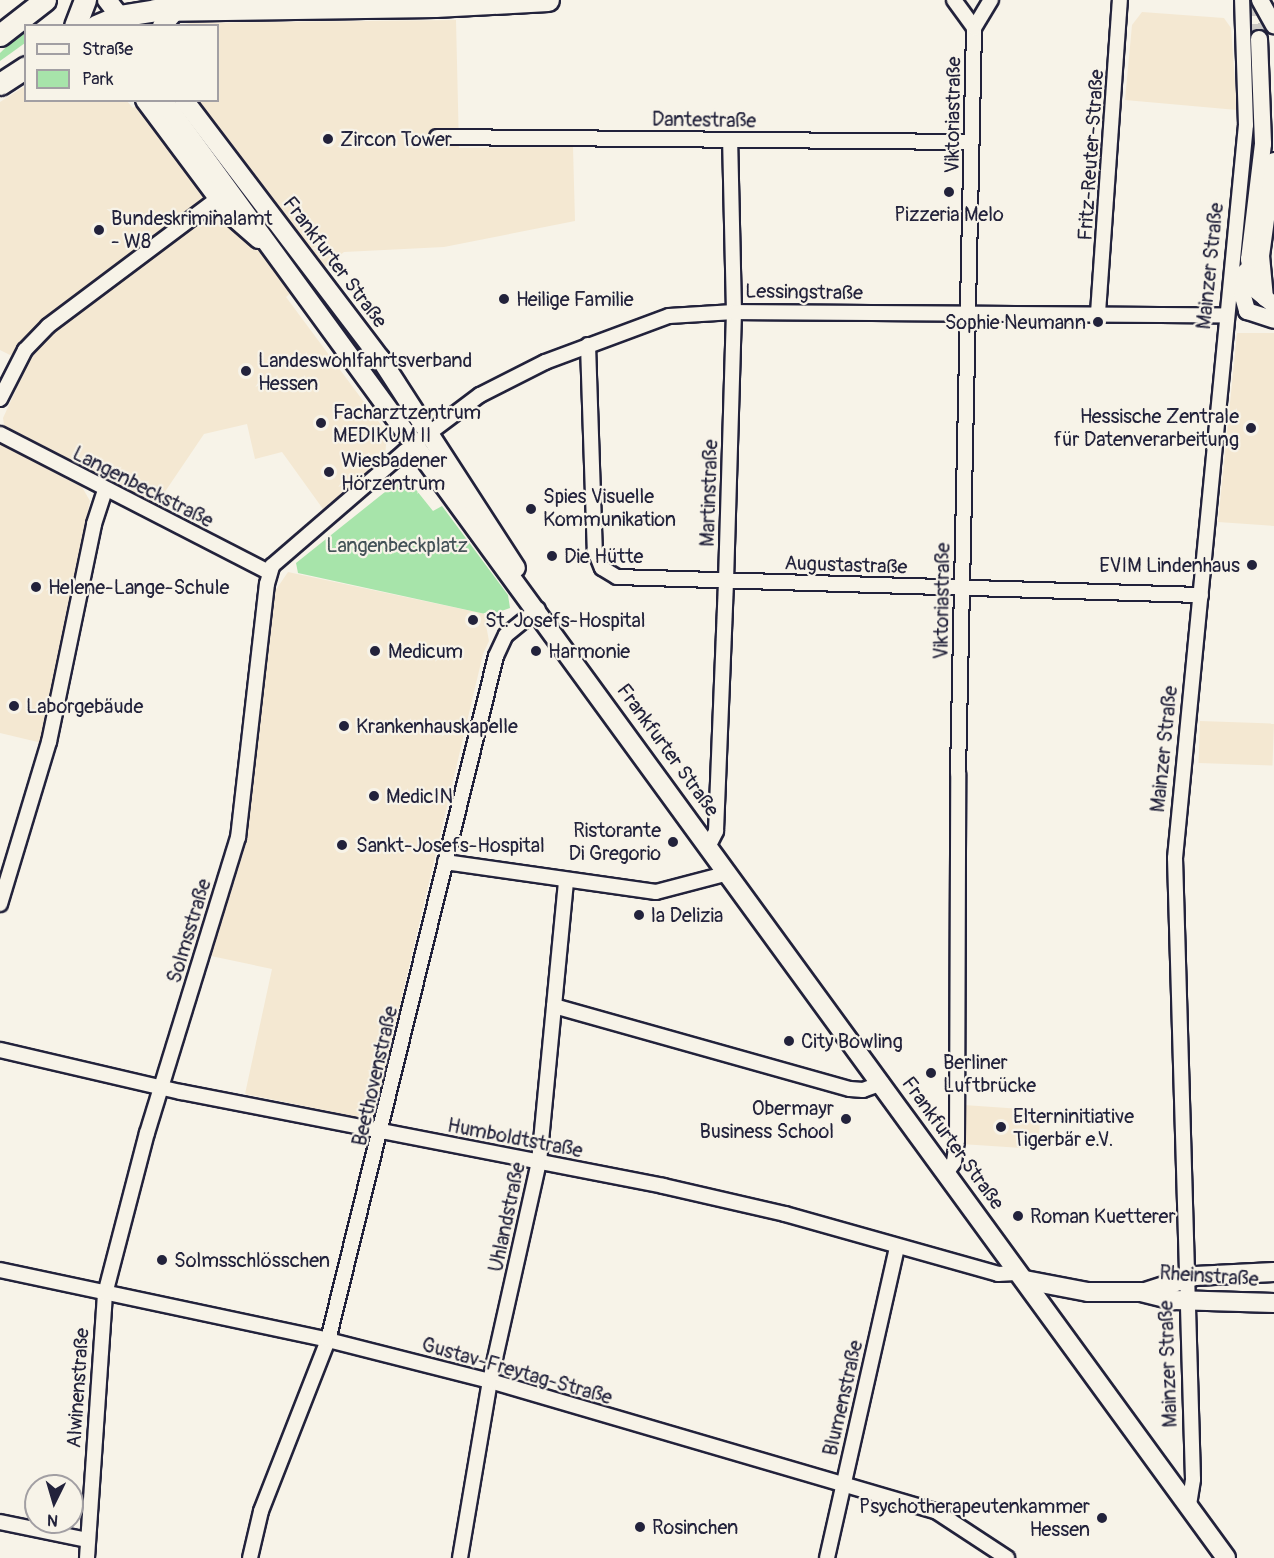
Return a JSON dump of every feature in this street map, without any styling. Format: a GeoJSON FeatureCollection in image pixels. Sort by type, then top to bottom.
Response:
{"type":"FeatureCollection","features":[{"type":"Feature","properties":{"kind":"main road"},"geometry":{"type":"LineString","coordinates":[[0,35],[21,10],[45,0]]}},
{"type":"Feature","properties":{"kind":"main road"},"geometry":{"type":"LineString","coordinates":[[76,24],[85,0]]}},
{"type":"Feature","properties":{"kind":"main road"},"geometry":{"type":"LineString","coordinates":[[91,24],[94,0]]}},
{"type":"Feature","properties":{"kind":"main road"},"geometry":{"type":"LineString","coordinates":[[100,24],[118,14],[177,9],[435,6],[548,0]]}},
{"type":"Feature","properties":{"kind":"main road"},"geometry":{"type":"LineString","coordinates":[[164,24],[177,9]]}},
{"type":"Feature","properties":{"kind":"main road"},"geometry":{"type":"LineString","coordinates":[[0,84],[24,68]]}},
{"type":"Feature","properties":{"kind":"main road"},"geometry":{"type":"LineString","coordinates":[[146,102],[217,199],[241,225],[275,250]]}},
{"type":"Feature","properties":{"kind":"main road","name":"Frankfurter Straße"},"geometry":{"type":"LineString","coordinates":[[164,102],[275,250],[512,583],[538,609],[1226,1558]]}},
{"type":"Feature","properties":{"kind":"main road","name":"Frankfurter Straße"},"geometry":{"type":"LineString","coordinates":[[186,102],[362,334],[430,432],[528,586],[538,609]]}},
{"type":"Feature","properties":{"kind":"main road","name":"Rheinstraße"},"geometry":{"type":"LineString","coordinates":[[1141,1292],[1186,1278],[1274,1272]]}},
{"type":"Feature","properties":{"kind":"main road"},"geometry":{"type":"LineString","coordinates":[[1022,1277],[1088,1292]]}},
{"type":"Feature","properties":{"kind":"main road"},"geometry":{"type":"LineString","coordinates":[[1041,1302],[1088,1292]]}},
{"type":"Feature","properties":{"kind":"main road","name":"Rheinstraße"},"geometry":{"type":"LineString","coordinates":[[1088,1292],[1141,1292],[1186,1301],[1274,1303]]}},
{"type":"Feature","properties":{"kind":"street"},"geometry":{"type":"LineString","coordinates":[[954,0],[974,28]]}},
{"type":"Feature","properties":{"kind":"street","name":"Viktoriastraße"},"geometry":{"type":"LineString","coordinates":[[947,1172],[954,1162],[957,1140],[962,587],[974,28],[991,0]]}},
{"type":"Feature","properties":{"kind":"street","name":"Fritz-Reuter-Straße"},"geometry":{"type":"LineString","coordinates":[[1098,312],[1120,0]]}},
{"type":"Feature","properties":{"kind":"street","name":"Mainzer Straße"},"geometry":{"type":"LineString","coordinates":[[1188,1505],[1193,1479],[1174,895],[1177,823],[1246,125],[1242,0]]}},
{"type":"Feature","properties":{"kind":"street"},"geometry":{"type":"LineString","coordinates":[[1260,0],[1274,25]]}},
{"type":"Feature","properties":{"kind":"street","name":"Mainzer Straße"},"geometry":{"type":"LineString","coordinates":[[1259,39],[1264,135],[1249,259],[1253,288],[1270,302]]}},
{"type":"Feature","properties":{"kind":"street","name":"Dantestraße"},"geometry":{"type":"LineString","coordinates":[[437,137],[971,142]]}},
{"type":"Feature","properties":{"kind":"street","name":"Martinstraße"},"geometry":{"type":"LineString","coordinates":[[709,845],[716,831],[726,581],[734,312],[730,140]]}},
{"type":"Feature","properties":{"kind":"street","name":"Mainzer Straße"},"geometry":{"type":"LineString","coordinates":[[1270,302],[1262,256],[1274,161]]}},
{"type":"Feature","properties":{"kind":"street"},"geometry":{"type":"LineString","coordinates":[[0,399],[26,350],[48,327],[217,199]]}},
{"type":"Feature","properties":{"kind":"street"},"geometry":{"type":"LineString","coordinates":[[1249,259],[1243,285],[1244,305],[1256,316],[1274,320]]}},
{"type":"Feature","properties":{"kind":"street","name":"Lessingstraße"},"geometry":{"type":"LineString","coordinates":[[415,444],[498,384],[588,345],[669,316],[734,312],[968,315],[1098,312],[1226,315]]}},
{"type":"Feature","properties":{"kind":"street","name":"Augustastraße"},"geometry":{"type":"LineString","coordinates":[[588,345],[596,551],[602,568],[616,577],[1201,595]]}},
{"type":"Feature","properties":{"kind":"street","name":"Langenbeckstraße"},"geometry":{"type":"LineString","coordinates":[[0,434],[105,491],[269,572]]}},
{"type":"Feature","properties":{"kind":"street"},"geometry":{"type":"LineString","coordinates":[[269,572],[415,444]]}},
{"type":"Feature","properties":{"kind":"street"},"geometry":{"type":"LineString","coordinates":[[0,904],[49,742],[93,524],[105,491]]}},
{"type":"Feature","properties":{"kind":"street","name":"Solmsstraße"},"geometry":{"type":"LineString","coordinates":[[105,1294],[162,1086],[238,838],[269,572]]}},
{"type":"Feature","properties":{"kind":"street","name":"Beethovenstraße"},"geometry":{"type":"LineString","coordinates":[[250,1558],[261,1510],[328,1340],[382,1132],[496,656],[506,635],[538,609]]}},
{"type":"Feature","properties":{"kind":"street"},"geometry":{"type":"LineString","coordinates":[[445,862],[656,892],[729,873]]}},
{"type":"Feature","properties":{"kind":"street","name":"Uhlandstraße"},"geometry":{"type":"LineString","coordinates":[[460,1558],[490,1381],[539,1162],[566,880]]}},
{"type":"Feature","properties":{"kind":"street"},"geometry":{"type":"LineString","coordinates":[[554,1006],[850,1089],[864,1090],[882,1083]]}},
{"type":"Feature","properties":{"kind":"street","name":"Humboldtstraße"},"geometry":{"type":"LineString","coordinates":[[0,1050],[382,1132],[539,1162],[785,1214],[998,1274],[1022,1277]]}},
{"type":"Feature","properties":{"kind":"street","name":"Blumenstraße"},"geometry":{"type":"LineString","coordinates":[[828,1558],[897,1247]]}},
{"type":"Feature","properties":{"kind":"street","name":"Gustav-Freytag-Straße"},"geometry":{"type":"LineString","coordinates":[[0,1270],[328,1340],[490,1381],[937,1512],[1007,1558]]}},
{"type":"Feature","properties":{"kind":"street","name":"Alwinenstraße"},"geometry":{"type":"LineString","coordinates":[[87,1558],[105,1294]]}},
{"type":"Feature","properties":{"kind":"street"},"geometry":{"type":"LineString","coordinates":[[0,1522],[87,1540]]}},
{"type":"Feature","properties":{"kind":"shaded area"},"geometry":{"type":"Polygon","coordinates":[[[1142,12],[1224,18],[1231,28],[1237,110],[1125,100],[1132,25],[1142,12]]]}},
{"type":"Feature","properties":{"kind":"shaded area"},"geometry":{"type":"Polygon","coordinates":[[[456,20],[459,148],[573,147],[575,221],[444,247],[344,252],[286,297],[387,433],[385,457],[323,509],[282,452],[255,459],[247,424],[204,434],[156,505],[4,425],[3,418],[28,364],[0,350],[0,102],[24,87],[24,102],[128,102],[133,108],[141,102],[219,102],[219,24],[185,24],[456,20]]]}},
{"type":"Feature","properties":{"kind":"shaded area","name":"Hessische Zentrale für Datenverarbeitung"},"geometry":{"type":"Polygon","coordinates":[[[1237,333],[1274,333],[1274,526],[1218,522],[1237,333]]]}},
{"type":"Feature","properties":{"kind":"shaded area","name":"Helene-Lange-Schule"},"geometry":{"type":"Polygon","coordinates":[[[0,444],[82,487],[90,501],[42,743],[0,733],[0,444]]]}},
{"type":"Feature","properties":{"kind":"shaded area","name":"Sankt-Josefs-Hospital"},"geometry":{"type":"Polygon","coordinates":[[[288,572],[490,615],[486,625],[489,641],[483,654],[374,1115],[367,1119],[245,1094],[272,969],[211,956],[243,853],[275,591],[288,572]]]}},
{"type":"Feature","properties":{"kind":"shaded area"},"geometry":{"type":"Polygon","coordinates":[[[1200,721],[1274,724],[1272,766],[1199,763],[1200,721]]]}},
{"type":"Feature","properties":{"kind":"shaded area","name":"Elterninitiative Tigerbär e.V."},"geometry":{"type":"Polygon","coordinates":[[[964,1105],[1041,1110],[1038,1149],[961,1144],[964,1105]]]}},
{"type":"Feature","properties":{"kind":"green space"},"geometry":{"type":"Polygon","coordinates":[[[24,30],[24,44],[0,61],[0,53],[24,30]]]}},
{"type":"Feature","properties":{"kind":"green space","name":"Langenbeckplatz"},"geometry":{"type":"Polygon","coordinates":[[[405,476],[433,511],[442,506],[508,595],[510,608],[490,615],[298,573],[296,563],[405,476]]]}},
{"type":"Feature","properties":{"kind":"tunnel"},"geometry":{"type":"LineString","coordinates":[[1253,0],[1259,39]]}},
{"type":"Feature","properties":{"kind":"place","name":"Zircon Tower"},"geometry":{"type":"Point","coordinates":[328,139]}},
{"type":"Feature","properties":{"kind":"place","name":"Pizzeria Melo"},"geometry":{"type":"Point","coordinates":[949,192]}},
{"type":"Feature","properties":{"kind":"place","name":"Bundeskriminalamt - W8"},"geometry":{"type":"Point","coordinates":[99,230]}},
{"type":"Feature","properties":{"kind":"place","name":"Heilige Familie"},"geometry":{"type":"Point","coordinates":[504,299]}},
{"type":"Feature","properties":{"kind":"place","name":"Sophie Neumann"},"geometry":{"type":"Point","coordinates":[1098,322]}},
{"type":"Feature","properties":{"kind":"place","name":"Landeswohlfahrtsverband Hessen"},"geometry":{"type":"Point","coordinates":[246,371]}},
{"type":"Feature","properties":{"kind":"place","name":"Facharztzentrum MEDIKUM II"},"geometry":{"type":"Point","coordinates":[321,423]}},
{"type":"Feature","properties":{"kind":"place","name":"Hessische Zentrale für Datenverarbeitung"},"geometry":{"type":"Point","coordinates":[1251,428]}},
{"type":"Feature","properties":{"kind":"place","name":"Wiesbadener Hörzentrum"},"geometry":{"type":"Point","coordinates":[329,472]}},
{"type":"Feature","properties":{"kind":"place","name":"Spies Visuelle Kommunikation"},"geometry":{"type":"Point","coordinates":[531,509]}},
{"type":"Feature","properties":{"kind":"place","name":"Die Hütte"},"geometry":{"type":"Point","coordinates":[552,556]}},
{"type":"Feature","properties":{"kind":"place","name":"EVIM Lindenhaus"},"geometry":{"type":"Point","coordinates":[1252,565]}},
{"type":"Feature","properties":{"kind":"place","name":"Helene-Lange-Schule"},"geometry":{"type":"Point","coordinates":[36,587]}},
{"type":"Feature","properties":{"kind":"place","name":"St. Josefs-Hospital"},"geometry":{"type":"Point","coordinates":[473,620]}},
{"type":"Feature","properties":{"kind":"place","name":"Medicum"},"geometry":{"type":"Point","coordinates":[375,651]}},
{"type":"Feature","properties":{"kind":"place","name":"Harmonie"},"geometry":{"type":"Point","coordinates":[536,651]}},
{"type":"Feature","properties":{"kind":"place","name":"Laborgebäude"},"geometry":{"type":"Point","coordinates":[14,706]}},
{"type":"Feature","properties":{"kind":"place","name":"Krankenhauskapelle"},"geometry":{"type":"Point","coordinates":[344,726]}},
{"type":"Feature","properties":{"kind":"place","name":"MedicIN"},"geometry":{"type":"Point","coordinates":[374,796]}},
{"type":"Feature","properties":{"kind":"place","name":"Ristorante Di Gregorio"},"geometry":{"type":"Point","coordinates":[673,842]}},
{"type":"Feature","properties":{"kind":"place","name":"Sankt-Josefs-Hospital"},"geometry":{"type":"Point","coordinates":[342,845]}},
{"type":"Feature","properties":{"kind":"place","name":"la Delizia"},"geometry":{"type":"Point","coordinates":[639,915]}},
{"type":"Feature","properties":{"kind":"place","name":"City Bowling"},"geometry":{"type":"Point","coordinates":[789,1041]}},
{"type":"Feature","properties":{"kind":"place","name":"Berliner Luftbrücke"},"geometry":{"type":"Point","coordinates":[931,1073]}},
{"type":"Feature","properties":{"kind":"place","name":"Obermayr Business School"},"geometry":{"type":"Point","coordinates":[846,1119]}},
{"type":"Feature","properties":{"kind":"place","name":"Elterninitiative Tigerbär e.V."},"geometry":{"type":"Point","coordinates":[1001,1127]}},
{"type":"Feature","properties":{"kind":"place","name":"Roman Kuetterer"},"geometry":{"type":"Point","coordinates":[1018,1216]}},
{"type":"Feature","properties":{"kind":"place","name":"Solmsschlösschen"},"geometry":{"type":"Point","coordinates":[162,1260]}},
{"type":"Feature","properties":{"kind":"place","name":"Psychotherapeutenkammer Hessen"},"geometry":{"type":"Point","coordinates":[1102,1518]}},
{"type":"Feature","properties":{"kind":"place","name":"Rosinchen"},"geometry":{"type":"Point","coordinates":[640,1527]}}]}
